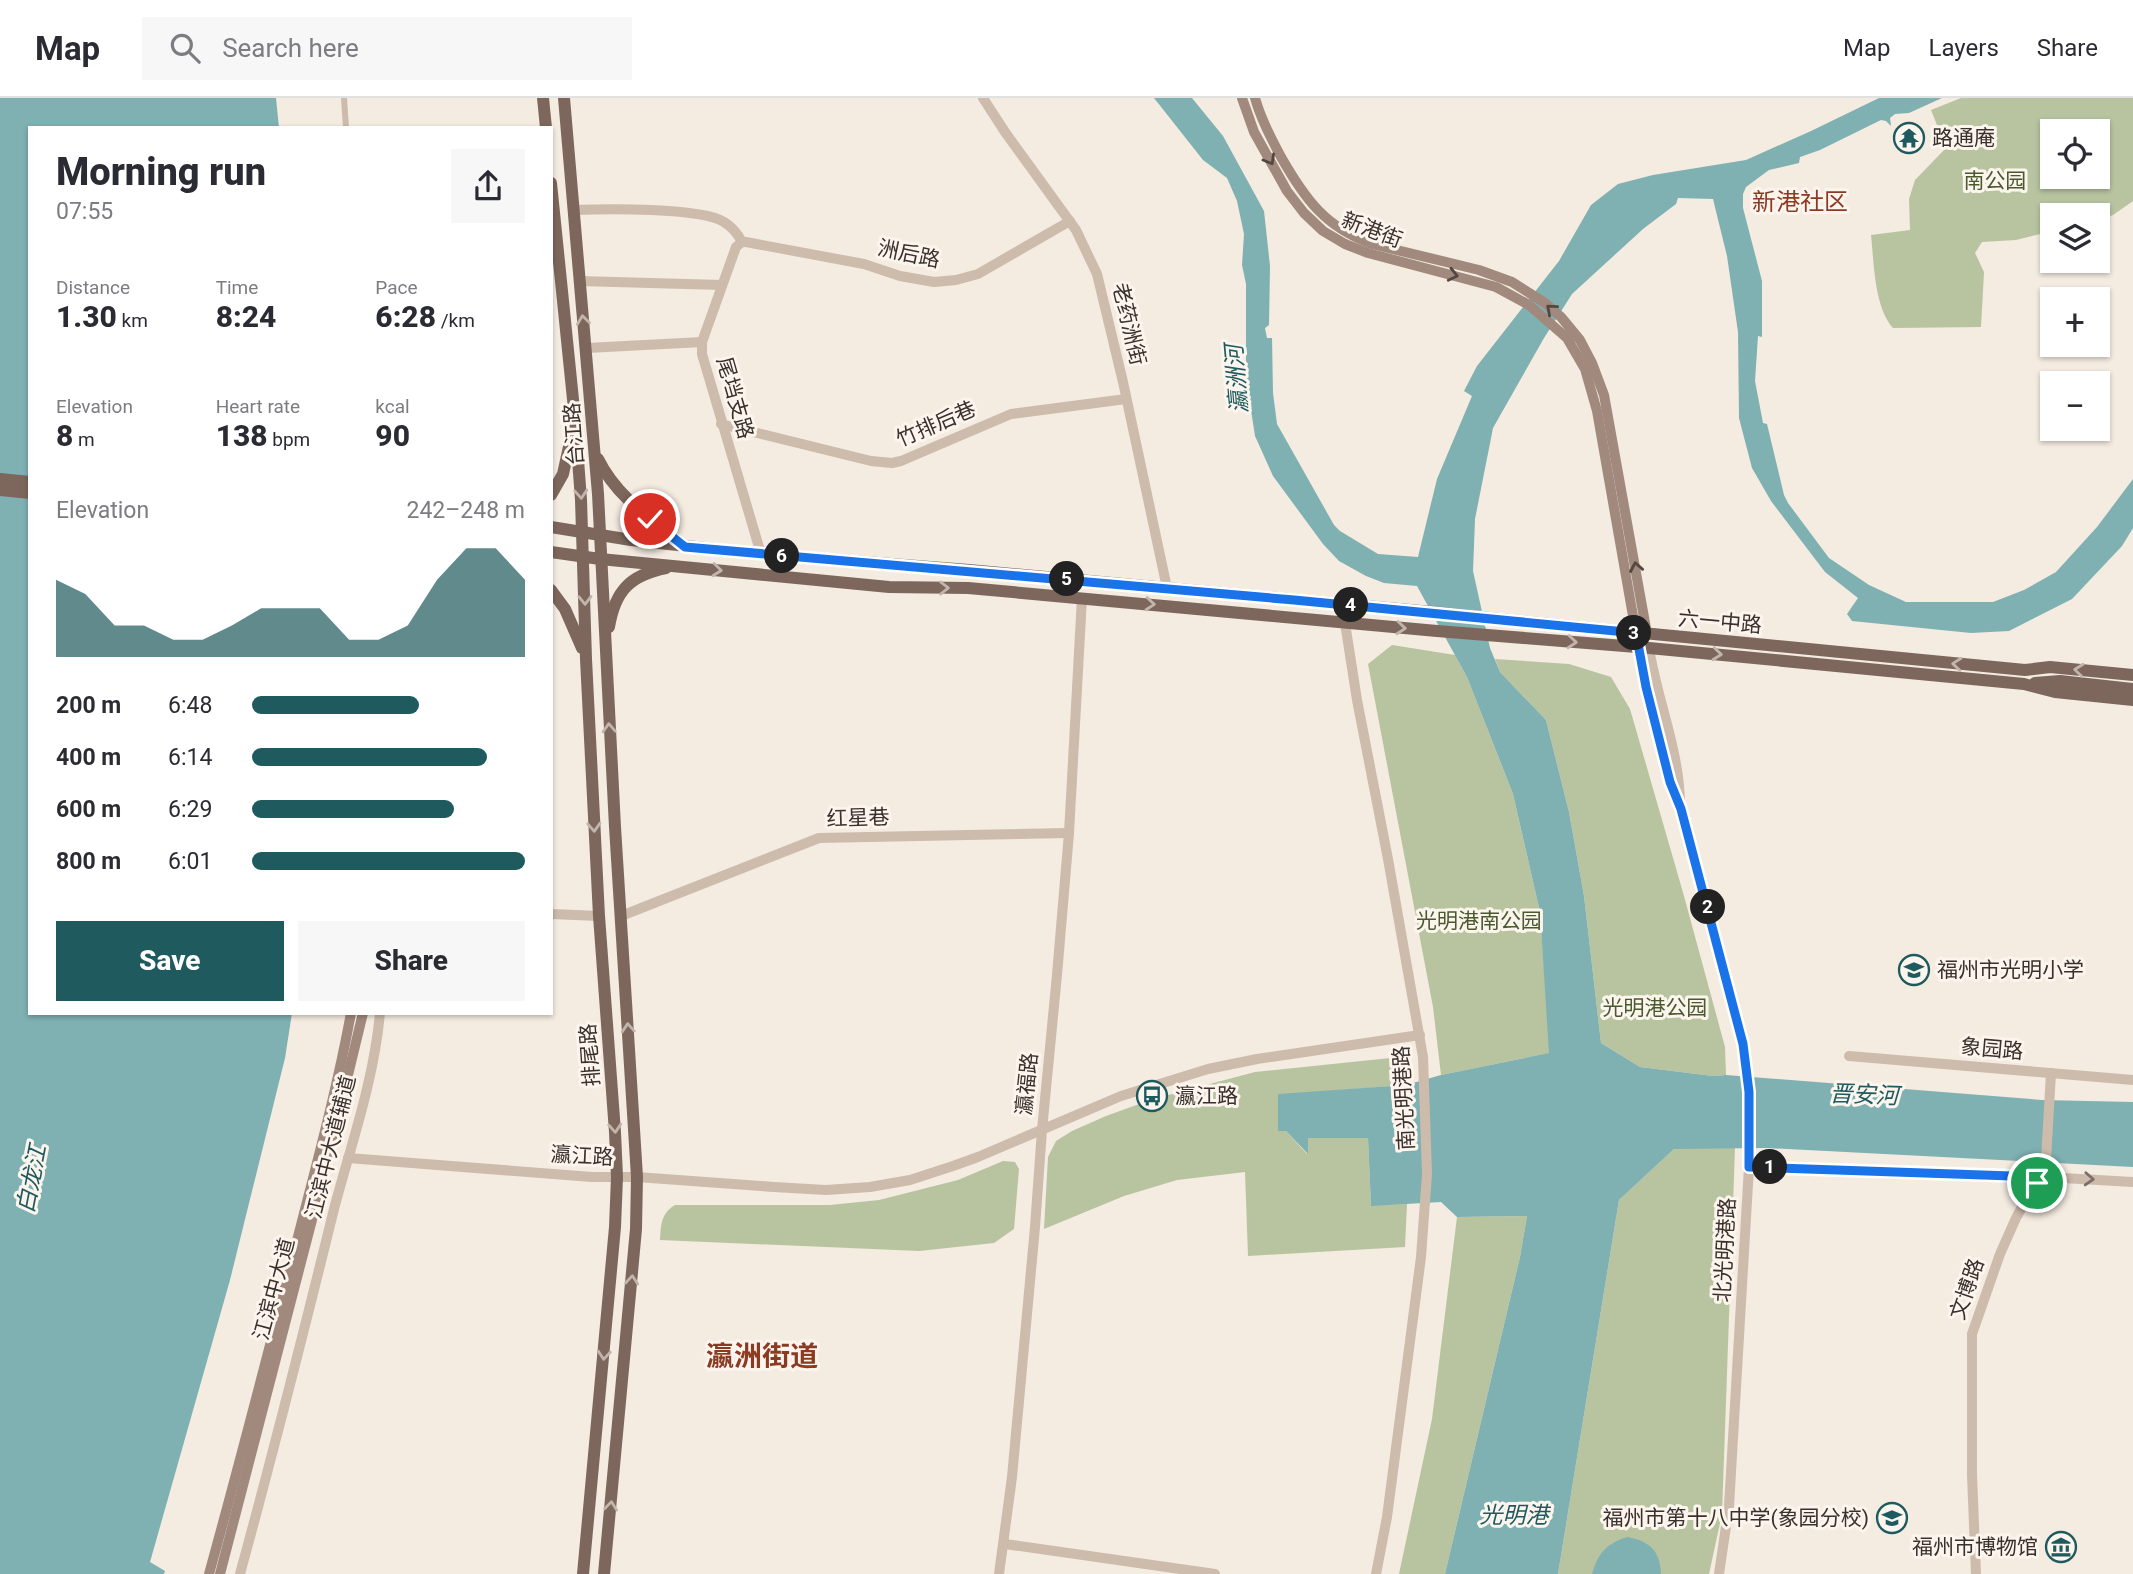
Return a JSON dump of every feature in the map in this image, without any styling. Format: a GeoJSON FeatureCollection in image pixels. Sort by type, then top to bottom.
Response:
{"type":"FeatureCollection","features":[{"type":"Feature","properties":{"kind":"main road"},"geometry":{"type":"LineString","coordinates":[[543,98],[546,126]]}},
{"type":"Feature","properties":{"kind":"main road","name":"台江路"},"geometry":{"type":"LineString","coordinates":[[564,98],[587,348],[600,559]]}},
{"type":"Feature","properties":{"kind":"main road","name":"新港街"},"geometry":{"type":"LineString","coordinates":[[1242,98],[1254,132],[1287,191],[1323,231],[1360,250],[1522,294]]}},
{"type":"Feature","properties":{"kind":"main road","name":"新港街"},"geometry":{"type":"LineString","coordinates":[[1255,98],[1267,131],[1296,184],[1311,204],[1332,223],[1372,244],[1491,274],[1522,294]]}},
{"type":"Feature","properties":{"kind":"main road","name":"台江路"},"geometry":{"type":"LineString","coordinates":[[553,226],[555,268],[575,419],[583,532]]}},
{"type":"Feature","properties":{"kind":"main road"},"geometry":{"type":"LineString","coordinates":[[1522,294],[1536,310],[1570,335],[1589,356],[1604,395],[1641,634]]}},
{"type":"Feature","properties":{"kind":"main road"},"geometry":{"type":"LineString","coordinates":[[553,492],[563,474],[575,419]]}},
{"type":"Feature","properties":{"kind":"main road"},"geometry":{"type":"LineString","coordinates":[[594,444],[604,472],[621,493],[635,508],[685,547]]}},
{"type":"Feature","properties":{"kind":"main road"},"geometry":{"type":"LineString","coordinates":[[0,479],[28,482]]}},
{"type":"Feature","properties":{"kind":"main road"},"geometry":{"type":"LineString","coordinates":[[0,490],[28,494]]}},
{"type":"Feature","properties":{"kind":"main road","name":"六一中路"},"geometry":{"type":"LineString","coordinates":[[553,527],[685,547],[1432,612],[2025,670],[2050,667],[2133,675]]}},
{"type":"Feature","properties":{"kind":"main road","name":"排尾路"},"geometry":{"type":"LineString","coordinates":[[583,532],[586,659],[599,916],[617,1177],[615,1227],[583,1574]]}},
{"type":"Feature","properties":{"kind":"main road","name":"六一中路"},"geometry":{"type":"LineString","coordinates":[[553,552],[889,587],[968,588],[1643,648],[2024,684],[2055,692],[2133,699]]}},
{"type":"Feature","properties":{"kind":"main road","name":"排尾路"},"geometry":{"type":"LineString","coordinates":[[600,559],[637,1177],[635,1242],[604,1574]]}},
{"type":"Feature","properties":{"kind":"main road"},"geometry":{"type":"LineString","coordinates":[[606,659],[612,610],[619,594],[642,575],[681,566]]}},
{"type":"Feature","properties":{"kind":"main road"},"geometry":{"type":"LineString","coordinates":[[553,593],[565,608],[586,659]]}},
{"type":"Feature","properties":{"kind":"main road","name":"北光明港路"},"geometry":{"type":"LineString","coordinates":[[1641,634],[1643,648]]}},
{"type":"Feature","properties":{"kind":"main road"},"geometry":{"type":"LineString","coordinates":[[2025,670],[2060,681]]}},
{"type":"Feature","properties":{"kind":"main road"},"geometry":{"type":"LineString","coordinates":[[2024,684],[2060,681],[2133,689]]}},
{"type":"Feature","properties":{"kind":"main road","name":"江滨中大道"},"geometry":{"type":"LineString","coordinates":[[209,1574],[313,1179],[351,1015]]}},
{"type":"Feature","properties":{"kind":"main road","name":"江滨中大道"},"geometry":{"type":"LineString","coordinates":[[220,1574],[327,1166],[363,1015]]}},
{"type":"Feature","properties":{"kind":"street"},"geometry":{"type":"LineString","coordinates":[[345,98],[346,126]]}},
{"type":"Feature","properties":{"kind":"street","name":"老药洲街"},"geometry":{"type":"LineString","coordinates":[[983,98],[1070,221],[1086,248],[1100,285],[1167,588]]}},
{"type":"Feature","properties":{"kind":"street"},"geometry":{"type":"LineString","coordinates":[[573,210],[624,209],[709,216],[725,222],[742,242]]}},
{"type":"Feature","properties":{"kind":"street","name":"洲后路"},"geometry":{"type":"LineString","coordinates":[[742,242],[864,264],[900,276],[944,282],[978,274],[1070,221]]}},
{"type":"Feature","properties":{"kind":"street","name":"尾垱支路"},"geometry":{"type":"LineString","coordinates":[[742,242],[733,253],[702,342],[703,360],[761,554]]}},
{"type":"Feature","properties":{"kind":"street"},"geometry":{"type":"LineString","coordinates":[[579,281],[722,285]]}},
{"type":"Feature","properties":{"kind":"street"},"geometry":{"type":"LineString","coordinates":[[587,348],[702,342]]}},
{"type":"Feature","properties":{"kind":"street","name":"竹排后巷"},"geometry":{"type":"LineString","coordinates":[[721,424],[872,461],[891,463],[1011,414],[1126,399]]}},
{"type":"Feature","properties":{"kind":"street","name":"瀛福路"},"geometry":{"type":"LineString","coordinates":[[999,1574],[1034,1237],[1069,833],[1082,598]]}},
{"type":"Feature","properties":{"kind":"street","name":"南光明港路"},"geometry":{"type":"LineString","coordinates":[[1345,622],[1357,700],[1420,1035],[1427,1150],[1425,1218],[1388,1503],[1376,1574]]}},
{"type":"Feature","properties":{"kind":"street","name":"北光明港路"},"geometry":{"type":"LineString","coordinates":[[1643,648],[1656,684],[1680,779],[1681,809],[1748,1069],[1749,1167],[1729,1506],[1719,1574]]}},
{"type":"Feature","properties":{"kind":"street","name":"红星巷"},"geometry":{"type":"LineString","coordinates":[[621,916],[819,838],[1069,833]]}},
{"type":"Feature","properties":{"kind":"street"},"geometry":{"type":"LineString","coordinates":[[553,914],[599,916]]}},
{"type":"Feature","properties":{"kind":"street","name":"江滨中大道辅道"},"geometry":{"type":"LineString","coordinates":[[240,1574],[369,1077],[380,1015]]}},
{"type":"Feature","properties":{"kind":"street","name":"瀛江路"},"geometry":{"type":"LineString","coordinates":[[348,1158],[592,1177],[637,1177],[813,1189],[870,1187],[910,1180],[953,1166],[1121,1096],[1208,1069],[1257,1059],[1420,1035]]}},
{"type":"Feature","properties":{"kind":"street","name":"象园路"},"geometry":{"type":"LineString","coordinates":[[1849,1056],[2133,1080]]}},
{"type":"Feature","properties":{"kind":"street"},"geometry":{"type":"LineString","coordinates":[[2045,1177],[2052,1073]]}},
{"type":"Feature","properties":{"kind":"street"},"geometry":{"type":"LineString","coordinates":[[1749,1167],[2133,1182]]}},
{"type":"Feature","properties":{"kind":"street","name":"文博路"},"geometry":{"type":"LineString","coordinates":[[1976,1574],[1972,1475],[1972,1334],[2000,1254],[2016,1218],[2032,1189],[2045,1177]]}},
{"type":"Feature","properties":{"kind":"street"},"geometry":{"type":"LineString","coordinates":[[1004,1544],[1215,1574]]}},
{"type":"Feature","properties":{"kind":"green space","name":"南公园"},"geometry":{"type":"Polygon","coordinates":[[[1961,98],[2133,98],[2133,201],[2110,216],[2110,203],[2040,203],[2040,234],[2016,240],[1982,242],[1975,253],[1984,272],[1981,327],[1893,328],[1878,296],[1871,235],[1910,230],[1909,199],[1915,180],[1946,148],[1931,110],[1961,98]]]}},
{"type":"Feature","properties":{"kind":"green space","name":"光明港南公园"},"geometry":{"type":"Polygon","coordinates":[[[1392,645],[1455,655],[1467,677],[1513,794],[1540,912],[1550,1053],[1441,1075],[1433,1007],[1368,664],[1392,645]]]}},
{"type":"Feature","properties":{"kind":"green space","name":"光明港公园"},"geometry":{"type":"Polygon","coordinates":[[[1495,659],[1569,664],[1611,677],[1630,709],[1725,1047],[1726,1075],[1713,1076],[1640,1067],[1601,1043],[1584,896],[1569,812],[1546,720],[1500,672],[1495,659]]]}},
{"type":"Feature","properties":{"kind":"green space"},"geometry":{"type":"Polygon","coordinates":[[[1400,1057],[1410,1072],[1406,1085],[1278,1095],[1286,1131],[1307,1154],[1308,1138],[1368,1138],[1371,1205],[1407,1204],[1405,1247],[1248,1256],[1245,1172],[1177,1180],[1124,1196],[1044,1229],[1048,1157],[1056,1141],[1072,1131],[1153,1099],[1255,1072],[1400,1057]]]}},
{"type":"Feature","properties":{"kind":"green space"},"geometry":{"type":"Polygon","coordinates":[[[1675,1148],[1735,1148],[1722,1514],[1709,1574],[1558,1574],[1619,1200],[1675,1148]]]}},
{"type":"Feature","properties":{"kind":"green space"},"geometry":{"type":"Polygon","coordinates":[[[1003,1161],[1015,1162],[1019,1169],[1014,1229],[994,1243],[919,1251],[660,1240],[664,1216],[675,1205],[830,1205],[879,1200],[958,1180],[1003,1161]]]}},
{"type":"Feature","properties":{"kind":"green space"},"geometry":{"type":"Polygon","coordinates":[[[1527,1216],[1520,1257],[1445,1574],[1399,1574],[1432,1419],[1457,1217],[1527,1216]]]}},
{"type":"Feature","properties":{"kind":"water","name":"白龙江"},"geometry":{"type":"Polygon","coordinates":[[[0,98],[276,98],[279,126],[28,126],[28,1015],[292,1015],[285,1058],[230,1280],[150,1562],[165,1571],[164,1574],[0,1574],[0,98]]]}},
{"type":"Feature","properties":{"kind":"water"},"geometry":{"type":"Polygon","coordinates":[[[1154,98],[1192,98],[1223,136],[1264,211],[1270,266],[1269,325],[1265,328],[1267,338],[1272,338],[1273,393],[1277,424],[1334,525],[1378,554],[1418,557],[1437,479],[1472,396],[1464,391],[1477,366],[1559,261],[1591,205],[1618,184],[1653,175],[1746,160],[1879,98],[1942,98],[1909,113],[1895,114],[1890,118],[1891,126],[1881,120],[1800,157],[1799,163],[1769,170],[1746,187],[1743,194],[1743,208],[1762,281],[1762,337],[1758,336],[1755,381],[1763,423],[1767,424],[1788,503],[1829,558],[1869,585],[1906,602],[1993,602],[2024,590],[2056,572],[2097,527],[2133,479],[2133,528],[2122,546],[2072,599],[2009,631],[1971,633],[1852,621],[1847,614],[1858,598],[1825,572],[1771,501],[1752,468],[1739,418],[1738,332],[1727,256],[1713,199],[1678,198],[1676,204],[1643,229],[1572,294],[1493,428],[1475,519],[1473,571],[1490,648],[1500,672],[1546,720],[1569,812],[1584,896],[1601,1043],[1640,1067],[1713,1076],[2042,1100],[2133,1102],[2133,1167],[1766,1148],[1674,1149],[1619,1200],[1558,1574],[1445,1574],[1520,1257],[1527,1216],[1457,1217],[1441,1202],[1371,1206],[1368,1138],[1308,1138],[1308,1154],[1286,1131],[1278,1131],[1278,1094],[1406,1085],[1441,1075],[1549,1053],[1540,912],[1513,794],[1467,677],[1417,586],[1384,583],[1339,561],[1323,544],[1273,476],[1255,436],[1246,377],[1246,284],[1242,265],[1244,234],[1237,201],[1227,178],[1203,160],[1154,98]]]}},
{"type":"Feature","properties":{"kind":"water"},"geometry":{"type":"Polygon","coordinates":[[[1627,1537],[1652,1548],[1656,1553],[1661,1574],[1592,1574],[1604,1550],[1627,1537]]]}},
{"type":"Feature","properties":{"kind":"place","name":"路通庵"},"geometry":{"type":"Point","coordinates":[1909,138]}},
{"type":"Feature","properties":{"kind":"place","name":"福州市光明小学"},"geometry":{"type":"Point","coordinates":[1914,970]}},
{"type":"Feature","properties":{"kind":"place","name":"瀛江路"},"geometry":{"type":"Point","coordinates":[1152,1096]}},
{"type":"Feature","properties":{"kind":"place","name":"福州市第十八中学(象园分校)"},"geometry":{"type":"Point","coordinates":[1892,1518]}},
{"type":"Feature","properties":{"kind":"place","name":"福州市博物馆"},"geometry":{"type":"Point","coordinates":[2061,1547]}},
{"type":"Feature","properties":{"kind":"district","name":"新港社区"},"geometry":{"type":"Point","coordinates":[1800,202]}},
{"type":"Feature","properties":{"kind":"district","name":"瀛洲街道"},"geometry":{"type":"Point","coordinates":[762,1356]}},
{"type":"Feature","properties":{"kind":"route"},"geometry":{"type":"LineString","coordinates":[[650,519],[685,547],[969,570],[1636,633],[1637,648],[1670,782],[1681,809],[1743,1044],[1748,1069],[1749,1167],[2045,1177],[2037,1183]]}},
{"type":"Feature","properties":{"kind":"water label","name":"瀛洲河"},"geometry":{"type":"Point","coordinates":[1237,379]}},
{"type":"Feature","properties":{"kind":"water label","name":"晋安河"},"geometry":{"type":"Point","coordinates":[1864,1095]}},
{"type":"Feature","properties":{"kind":"water label","name":"光明港"},"geometry":{"type":"Point","coordinates":[1514,1515]}}]}
